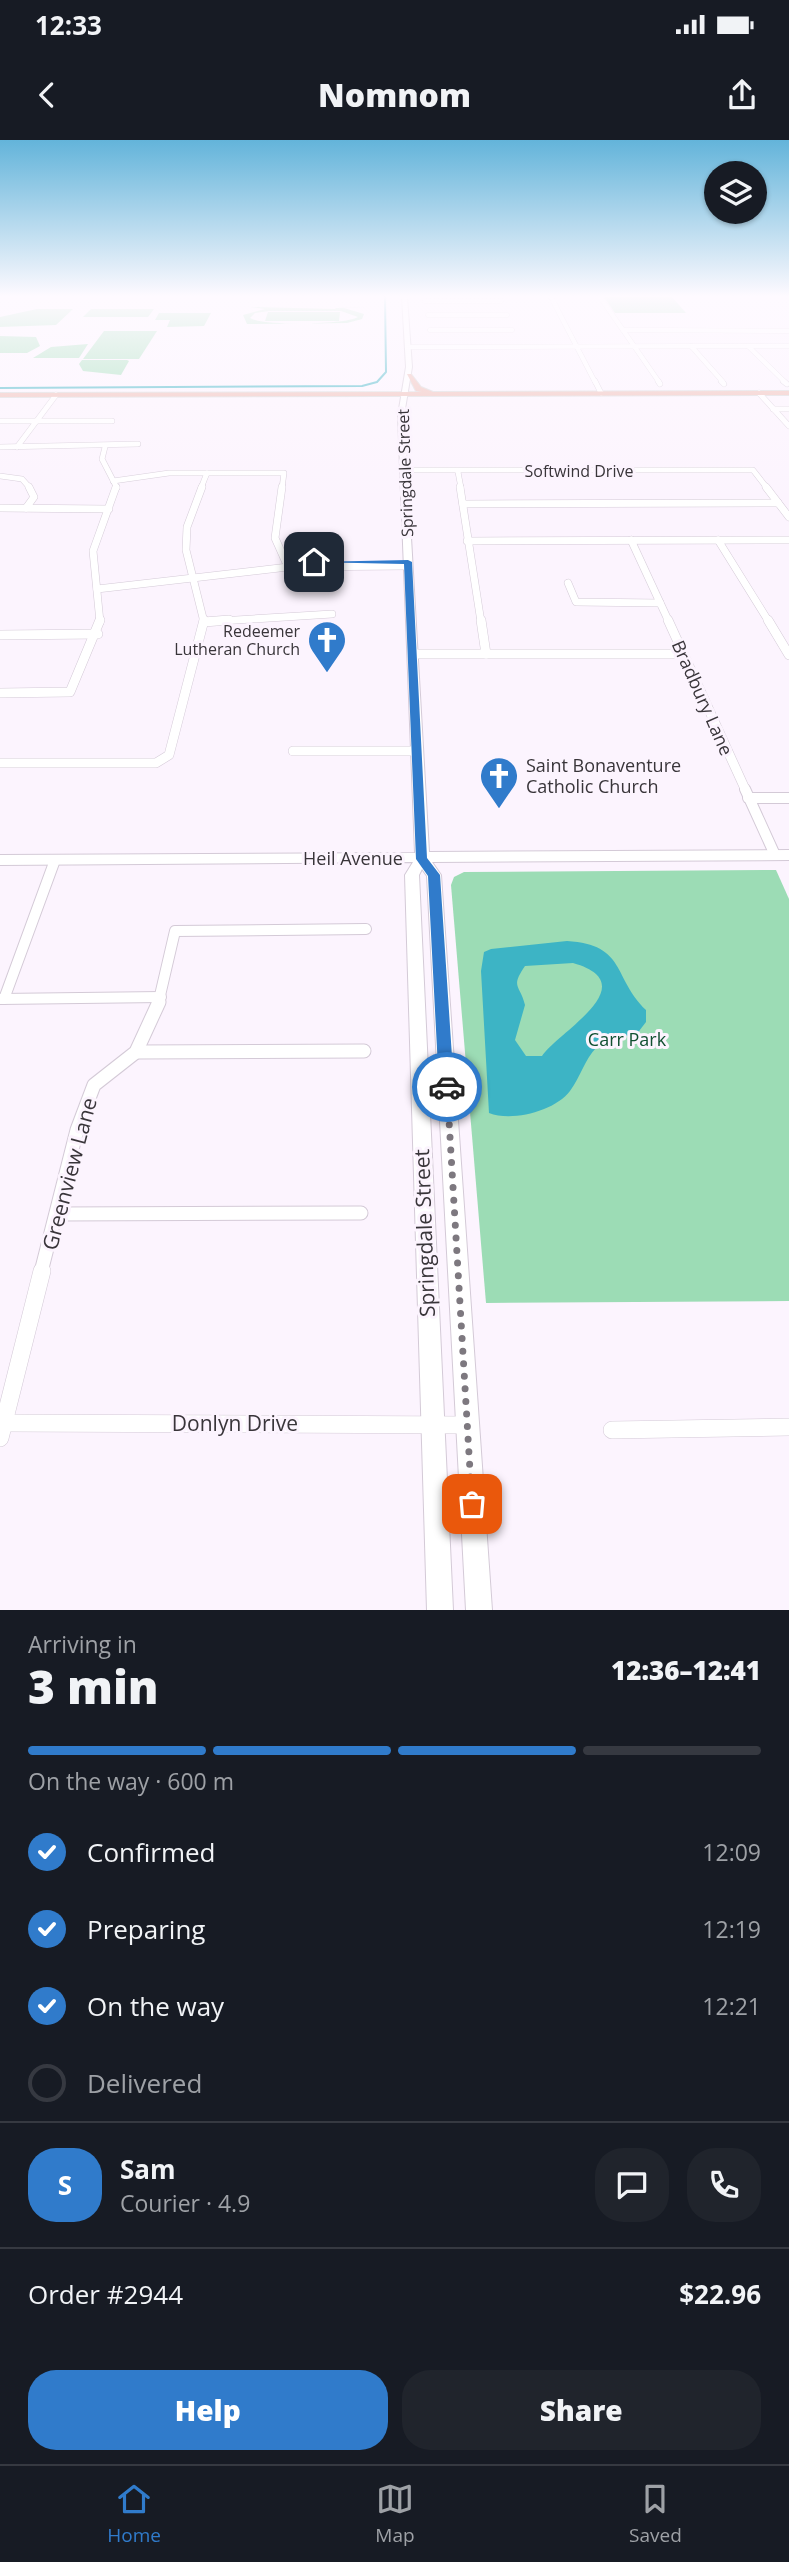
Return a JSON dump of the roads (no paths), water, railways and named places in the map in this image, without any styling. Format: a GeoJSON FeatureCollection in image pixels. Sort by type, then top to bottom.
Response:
{"type":"FeatureCollection","features":[{"type":"Feature","properties":{"kind":"main road","name":"Springdale Street"},"geometry":{"type":"LineString","coordinates":[[408,366],[409,376],[403,394],[404,470],[422,859],[434,875],[479,1610]]}},
{"type":"Feature","properties":{"kind":"main road"},"geometry":{"type":"LineString","coordinates":[[409,376],[422,390],[457,394]]}},
{"type":"Feature","properties":{"kind":"main road"},"geometry":{"type":"LineString","coordinates":[[0,395],[759,393],[788,388]]}},
{"type":"Feature","properties":{"kind":"main road","name":"Heil Avenue"},"geometry":{"type":"LineString","coordinates":[[0,860],[782,855]]}},
{"type":"Feature","properties":{"kind":"main road","name":"Springdale Street"},"geometry":{"type":"LineString","coordinates":[[422,859],[412,875],[440,1610]]}},
{"type":"Feature","properties":{"kind":"street"},"geometry":{"type":"LineString","coordinates":[[586,366],[601,393]]}},
{"type":"Feature","properties":{"kind":"street"},"geometry":{"type":"LineString","coordinates":[[647,366],[660,384]]}},
{"type":"Feature","properties":{"kind":"street"},"geometry":{"type":"LineString","coordinates":[[708,366],[724,384]]}},
{"type":"Feature","properties":{"kind":"street"},"geometry":{"type":"LineString","coordinates":[[767,366],[788,388]]}},
{"type":"Feature","properties":{"kind":"street"},"geometry":{"type":"LineString","coordinates":[[759,393],[789,426]]}},
{"type":"Feature","properties":{"kind":"street"},"geometry":{"type":"LineString","coordinates":[[17,447],[56,395]]}},
{"type":"Feature","properties":{"kind":"street"},"geometry":{"type":"LineString","coordinates":[[774,409],[789,408]]}},
{"type":"Feature","properties":{"kind":"street"},"geometry":{"type":"LineString","coordinates":[[0,421],[112,421]]}},
{"type":"Feature","properties":{"kind":"street"},"geometry":{"type":"LineString","coordinates":[[0,447],[105,447],[138,444]]}},
{"type":"Feature","properties":{"kind":"street"},"geometry":{"type":"LineString","coordinates":[[0,693],[70,692],[74,688],[100,622],[93,551],[117,489],[102,459],[105,447]]}},
{"type":"Feature","properties":{"kind":"street","name":"Softwind Drive"},"geometry":{"type":"LineString","coordinates":[[404,470],[753,470],[778,503]]}},
{"type":"Feature","properties":{"kind":"street"},"geometry":{"type":"LineString","coordinates":[[458,472],[486,654]]}},
{"type":"Feature","properties":{"kind":"street"},"geometry":{"type":"LineString","coordinates":[[0,763],[156,763],[169,755],[204,622],[186,550],[187,527],[207,473]]}},
{"type":"Feature","properties":{"kind":"street"},"geometry":{"type":"LineString","coordinates":[[113,481],[150,474],[284,473],[275,538],[287,565]]}},
{"type":"Feature","properties":{"kind":"street"},"geometry":{"type":"LineString","coordinates":[[0,475],[20,476],[26,480],[34,497],[26,508]]}},
{"type":"Feature","properties":{"kind":"street"},"geometry":{"type":"LineString","coordinates":[[463,504],[778,503],[789,517]]}},
{"type":"Feature","properties":{"kind":"street"},"geometry":{"type":"LineString","coordinates":[[0,509],[109,509]]}},
{"type":"Feature","properties":{"kind":"street","name":"Bradbury Lane"},"geometry":{"type":"LineString","coordinates":[[631,540],[748,798],[782,855]]}},
{"type":"Feature","properties":{"kind":"street"},"geometry":{"type":"LineString","coordinates":[[718,540],[789,655]]}},
{"type":"Feature","properties":{"kind":"street"},"geometry":{"type":"LineString","coordinates":[[467,541],[789,540]]}},
{"type":"Feature","properties":{"kind":"street"},"geometry":{"type":"LineString","coordinates":[[97,589],[287,565],[408,564]]}},
{"type":"Feature","properties":{"kind":"street"},"geometry":{"type":"LineString","coordinates":[[568,583],[576,602],[660,603]]}},
{"type":"Feature","properties":{"kind":"street"},"geometry":{"type":"LineString","coordinates":[[204,622],[332,614]]}},
{"type":"Feature","properties":{"kind":"street"},"geometry":{"type":"LineString","coordinates":[[0,635],[97,634]]}},
{"type":"Feature","properties":{"kind":"street"},"geometry":{"type":"LineString","coordinates":[[413,654],[682,653]]}},
{"type":"Feature","properties":{"kind":"street"},"geometry":{"type":"LineString","coordinates":[[293,751],[417,751]]}},
{"type":"Feature","properties":{"kind":"street"},"geometry":{"type":"LineString","coordinates":[[748,798],[789,798]]}},
{"type":"Feature","properties":{"kind":"street"},"geometry":{"type":"LineString","coordinates":[[55,860],[2,999],[161,997]]}},
{"type":"Feature","properties":{"kind":"street","name":"Greenview Lane"},"geometry":{"type":"LineString","coordinates":[[2,1431],[77,1130],[94,1085],[136,1052],[161,997],[175,931],[366,929]]}},
{"type":"Feature","properties":{"kind":"street"},"geometry":{"type":"LineString","coordinates":[[136,1052],[363,1051]]}},
{"type":"Feature","properties":{"kind":"street"},"geometry":{"type":"LineString","coordinates":[[58,1214],[361,1213]]}},
{"type":"Feature","properties":{"kind":"street","name":"Donlyn Drive"},"geometry":{"type":"LineString","coordinates":[[2,1431],[467,1424]]}},
{"type":"Feature","properties":{"kind":"street"},"geometry":{"type":"LineString","coordinates":[[612,1430],[789,1427]]}},
{"type":"Feature","properties":{"kind":"water"},"geometry":{"type":"Polygon","coordinates":[[[567,941],[600,949],[616,965],[635,998],[646,1010],[646,1022],[636,1035],[610,1039],[600,1044],[570,1091],[554,1104],[521,1115],[489,1113],[481,971],[484,952],[567,941]],[[573,963],[525,966],[517,982],[525,1005],[515,1040],[526,1056],[542,1056],[591,1008],[600,995],[602,983],[594,972],[573,963]]]}},
{"type":"Feature","properties":{"kind":"waterway"},"geometry":{"type":"LineString","coordinates":[[0,388],[362,386],[377,382],[386,372],[386,366]]}},
{"type":"Feature","properties":{"kind":"place","name":"Redeemer Lutheran Church"},"geometry":{"type":"Point","coordinates":[327,674]}},
{"type":"Feature","properties":{"kind":"place","name":"Saint Bonaventure Catholic Church"},"geometry":{"type":"Point","coordinates":[499,810]}},
{"type":"Feature","properties":{"kind":"park label","name":"Carr Park"},"geometry":{"type":"Point","coordinates":[627,1040]}}]}
